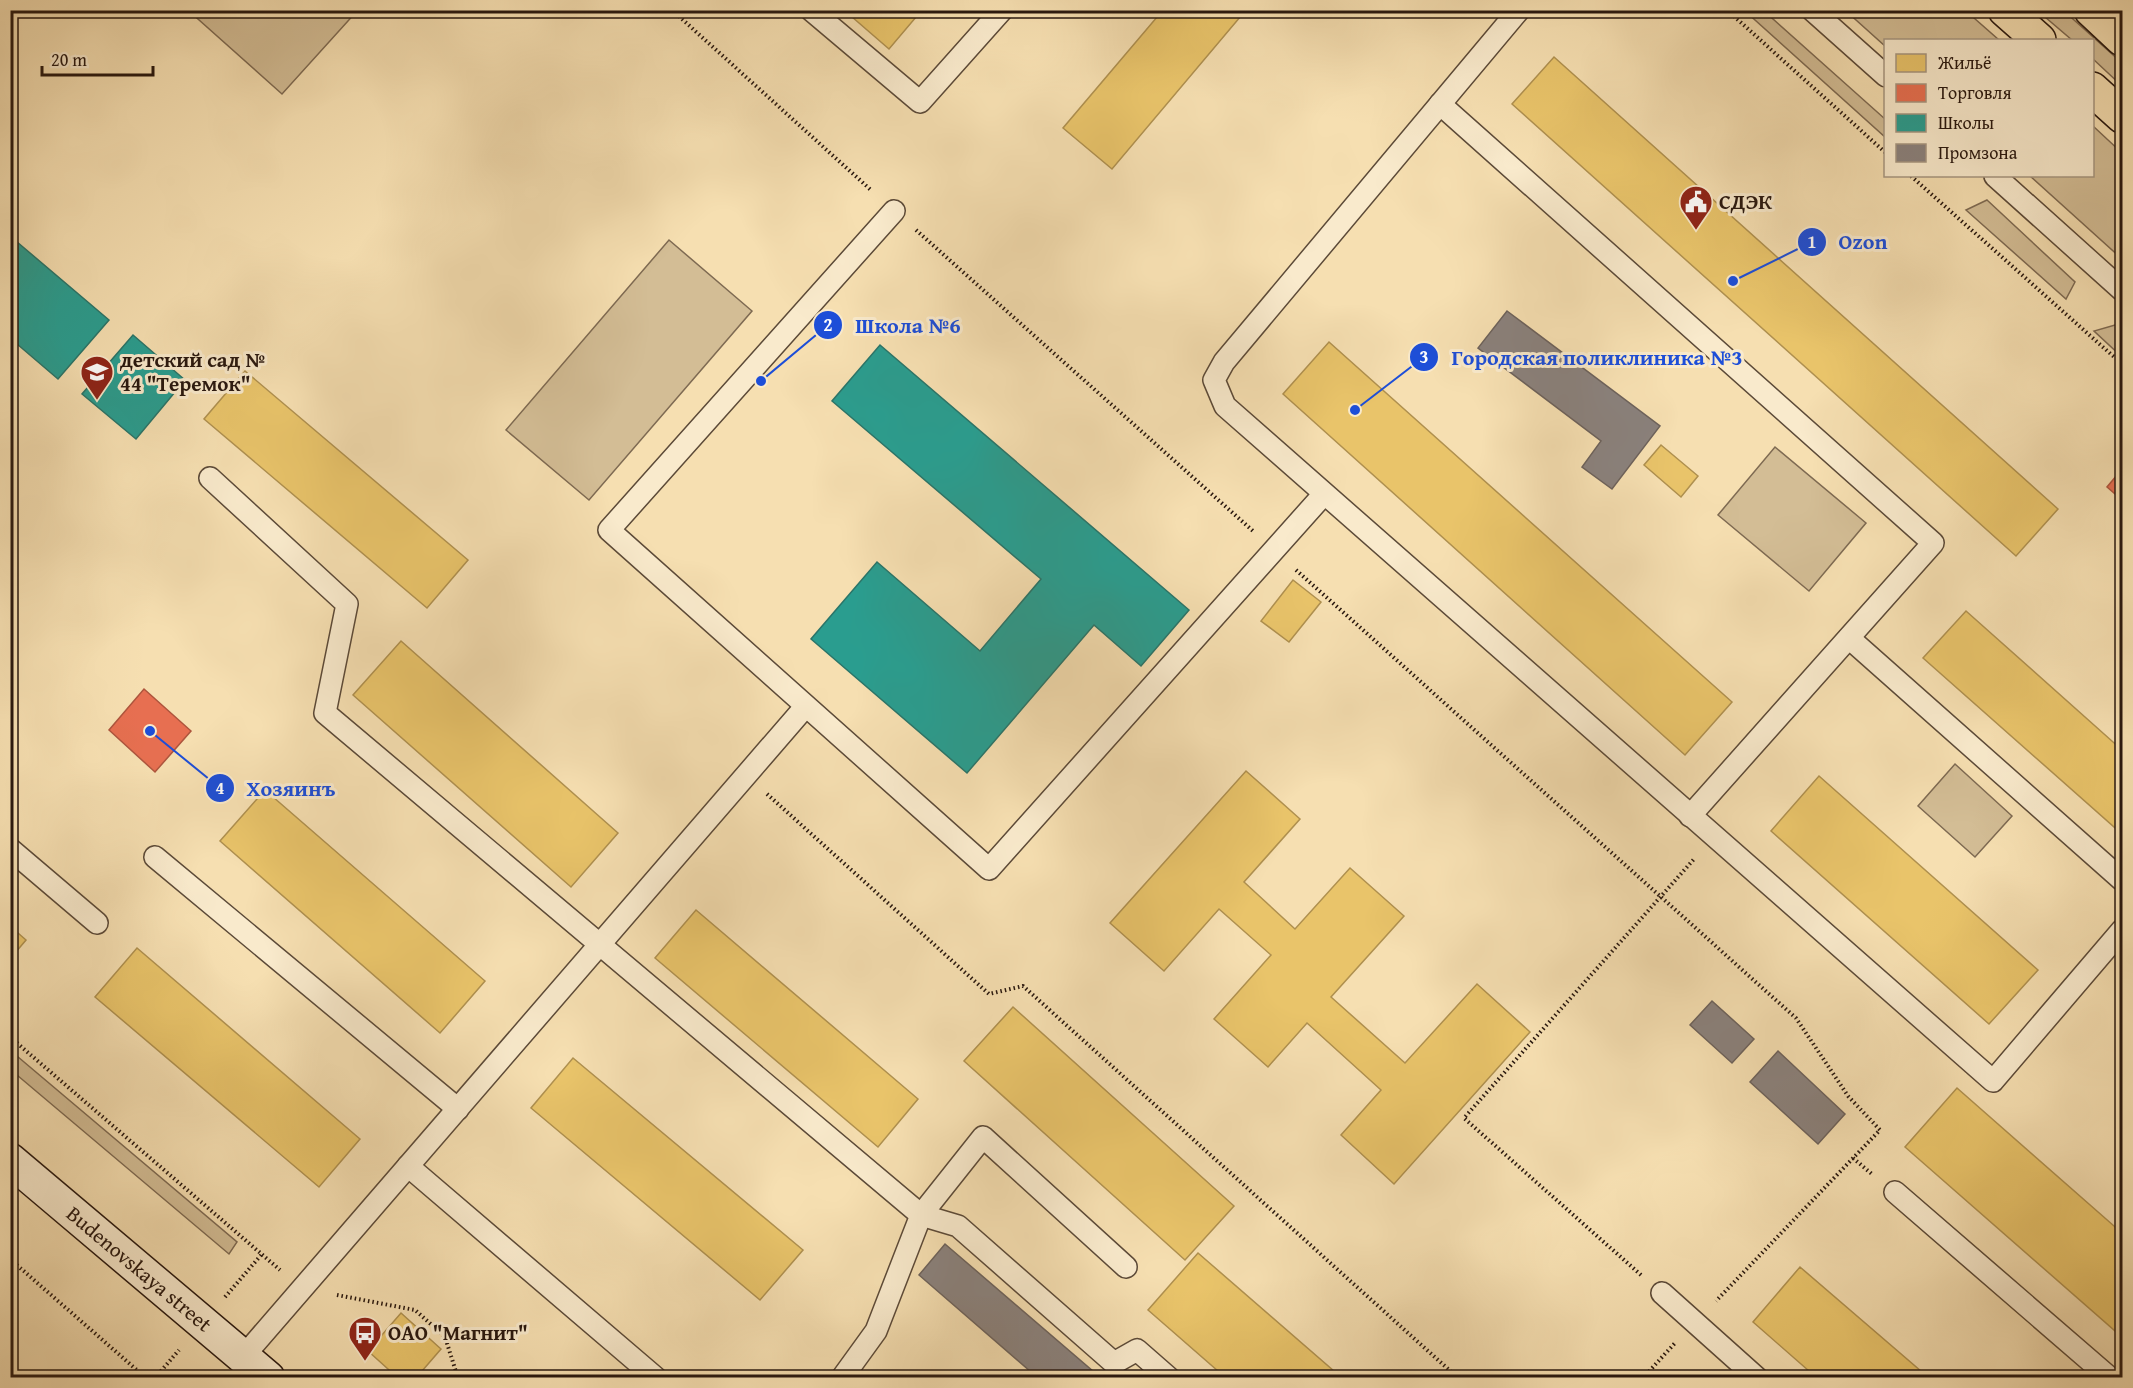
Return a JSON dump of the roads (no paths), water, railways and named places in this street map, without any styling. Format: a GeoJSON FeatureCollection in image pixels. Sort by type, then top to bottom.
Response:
{"type":"FeatureCollection","features":[{"type":"Feature","properties":{"kind":"main road"},"geometry":{"type":"LineString","coordinates":[[2005,10],[2038,39]]}},
{"type":"Feature","properties":{"kind":"main road"},"geometry":{"type":"LineString","coordinates":[[2091,10],[2122,39]]}},
{"type":"Feature","properties":{"kind":"main road"},"geometry":{"type":"LineString","coordinates":[[2094,91],[2122,116]]}},
{"type":"Feature","properties":{"kind":"main road","name":"Budenovskaya street"},"geometry":{"type":"LineString","coordinates":[[10,1160],[255,1367]]}},
{"type":"Feature","properties":{"kind":"lane"},"geometry":{"type":"LineString","coordinates":[[811,10],[920,102],[1002,10]]}},
{"type":"Feature","properties":{"kind":"lane"},"geometry":{"type":"LineString","coordinates":[[1519,10],[1224,362],[1214,380],[1225,406],[1993,1081],[2122,930]]}},
{"type":"Feature","properties":{"kind":"lane"},"geometry":{"type":"LineString","coordinates":[[1812,10],[1884,74]]}},
{"type":"Feature","properties":{"kind":"lane"},"geometry":{"type":"LineString","coordinates":[[1440,105],[1933,543],[1690,816]]}},
{"type":"Feature","properties":{"kind":"lane"},"geometry":{"type":"LineString","coordinates":[[1996,177],[2122,290]]}},
{"type":"Feature","properties":{"kind":"lane"},"geometry":{"type":"LineString","coordinates":[[894,211],[609,530],[989,869],[1324,494]]}},
{"type":"Feature","properties":{"kind":"lane"},"geometry":{"type":"LineString","coordinates":[[210,478],[347,604],[325,713],[921,1215],[958,1226],[1114,1364],[1137,1350],[1169,1377]]}},
{"type":"Feature","properties":{"kind":"lane"},"geometry":{"type":"LineString","coordinates":[[1849,638],[2122,880]]}},
{"type":"Feature","properties":{"kind":"lane"},"geometry":{"type":"LineString","coordinates":[[255,1367],[302,1289],[805,707]]}},
{"type":"Feature","properties":{"kind":"lane"},"geometry":{"type":"LineString","coordinates":[[10,849],[97,922]]}},
{"type":"Feature","properties":{"kind":"lane"},"geometry":{"type":"LineString","coordinates":[[155,857],[458,1109]]}},
{"type":"Feature","properties":{"kind":"lane"},"geometry":{"type":"LineString","coordinates":[[842,1377],[876,1331],[921,1215],[982,1137],[1126,1267]]}},
{"type":"Feature","properties":{"kind":"lane"},"geometry":{"type":"LineString","coordinates":[[408,1166],[656,1377]]}},
{"type":"Feature","properties":{"kind":"lane"},"geometry":{"type":"LineString","coordinates":[[1895,1192],[2110,1377]]}},
{"type":"Feature","properties":{"kind":"lane"},"geometry":{"type":"LineString","coordinates":[[1662,1293],[1757,1377]]}},
{"type":"Feature","properties":{"kind":"place","name":"СДЭК"},"geometry":{"type":"Point","coordinates":[1696,231]}},
{"type":"Feature","properties":{"kind":"place","name":"Ozon"},"geometry":{"type":"Point","coordinates":[1733,281]}},
{"type":"Feature","properties":{"kind":"place","name":"Школа №6"},"geometry":{"type":"Point","coordinates":[761,381]}},
{"type":"Feature","properties":{"kind":"place","name":"детский сад № 44 \"Теремок\""},"geometry":{"type":"Point","coordinates":[97,401]}},
{"type":"Feature","properties":{"kind":"place","name":"Городская поликлиника №3"},"geometry":{"type":"Point","coordinates":[1355,410]}},
{"type":"Feature","properties":{"kind":"place","name":"Хозяинъ"},"geometry":{"type":"Point","coordinates":[150,731]}},
{"type":"Feature","properties":{"kind":"place","name":"ОАО \"Магнит\""},"geometry":{"type":"Point","coordinates":[365,1362]}}]}
